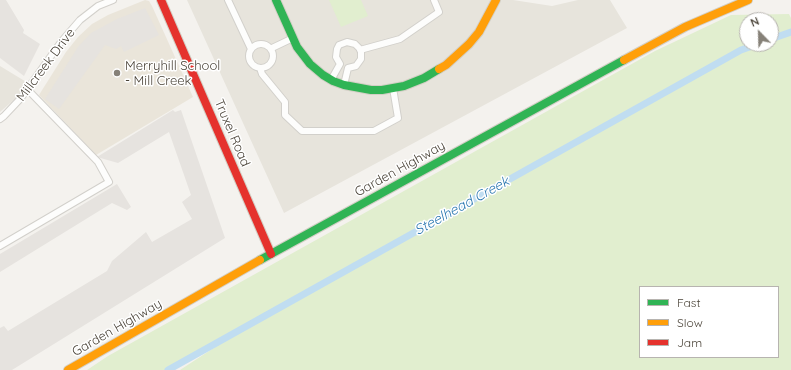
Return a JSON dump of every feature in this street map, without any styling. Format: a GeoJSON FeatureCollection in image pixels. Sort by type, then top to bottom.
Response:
{"type":"FeatureCollection","features":[{"type":"Feature","properties":{"kind":"main road","name":"Truxel Road"},"geometry":{"type":"LineString","coordinates":[[161,0],[271,254]]}},
{"type":"Feature","properties":{"kind":"main road"},"geometry":{"type":"LineString","coordinates":[[276,0],[293,38],[303,56],[310,64],[331,80],[344,85],[371,90],[404,86],[424,78],[446,65],[458,55],[479,32],[496,0]]}},
{"type":"Feature","properties":{"kind":"main road","name":"Garden Highway"},"geometry":{"type":"LineString","coordinates":[[68,370],[271,254],[647,47],[685,27],[748,0]]}},
{"type":"Feature","properties":{"kind":"street","name":"Millcreek Drive"},"geometry":{"type":"LineString","coordinates":[[0,118],[14,106],[28,90],[61,42],[80,20],[98,6],[113,0]]}},
{"type":"Feature","properties":{"kind":"street"},"geometry":{"type":"LineString","coordinates":[[228,0],[251,49]]}},
{"type":"Feature","properties":{"kind":"street"},"geometry":{"type":"LineString","coordinates":[[360,50],[400,39],[439,12],[434,0]]}},
{"type":"Feature","properties":{"kind":"street"},"geometry":{"type":"LineString","coordinates":[[272,48],[293,38]]}},
{"type":"Feature","properties":{"kind":"street"},"geometry":{"type":"LineString","coordinates":[[331,80],[340,64],[336,57],[339,46],[347,42],[351,42],[360,50],[361,59],[356,66],[348,68],[344,85]]}},
{"type":"Feature","properties":{"kind":"street"},"geometry":{"type":"LineString","coordinates":[[257,44],[265,44],[272,48],[274,58],[269,66],[260,68],[252,65],[249,57],[251,49],[257,44]]}},
{"type":"Feature","properties":{"kind":"street"},"geometry":{"type":"LineString","coordinates":[[260,68],[262,74],[285,102],[285,115],[302,131],[374,131],[398,118],[393,88]]}},
{"type":"Feature","properties":{"kind":"street"},"geometry":{"type":"LineString","coordinates":[[0,246],[109,182],[98,162],[28,90]]}},
{"type":"Feature","properties":{"kind":"shaded area"},"geometry":{"type":"Polygon","coordinates":[[[0,0],[6,0],[24,30],[23,33],[40,44],[24,76],[0,58],[0,0]]]}},
{"type":"Feature","properties":{"kind":"shaded area","name":"Merryhill School - Mill Creek"},"geometry":{"type":"Polygon","coordinates":[[[145,0],[149,1],[152,6],[193,97],[96,155],[39,95],[66,52],[78,37],[92,24],[108,15],[145,0]]]}},
{"type":"Feature","properties":{"kind":"shaded area"},"geometry":{"type":"Polygon","coordinates":[[[187,0],[513,0],[552,6],[578,0],[610,0],[627,28],[284,213],[187,0]]]}},
{"type":"Feature","properties":{"kind":"shaded area"},"geometry":{"type":"Polygon","coordinates":[[[145,8],[159,35],[124,52],[121,46],[116,49],[105,45],[59,109],[45,99],[78,47],[91,33],[117,19],[145,8]]]}},
{"type":"Feature","properties":{"kind":"shaded area"},"geometry":{"type":"Polygon","coordinates":[[[0,66],[28,83],[16,98],[0,112],[0,66]]]}},
{"type":"Feature","properties":{"kind":"shaded area"},"geometry":{"type":"Polygon","coordinates":[[[173,110],[175,112],[181,110],[225,238],[12,370],[0,370],[0,328],[4,326],[8,331],[107,271],[112,261],[146,232],[152,242],[192,219],[182,202],[191,195],[169,132],[118,163],[97,157],[173,110]]]}},
{"type":"Feature","properties":{"kind":"shaded area"},"geometry":{"type":"Polygon","coordinates":[[[117,184],[131,207],[127,210],[112,203],[0,272],[0,254],[117,184]]]}},
{"type":"Feature","properties":{"kind":"green space"},"geometry":{"type":"Polygon","coordinates":[[[329,0],[361,0],[368,16],[341,27],[329,0]]]}},
{"type":"Feature","properties":{"kind":"green space"},"geometry":{"type":"Polygon","coordinates":[[[779,14],[789,14],[791,18],[791,370],[180,370],[284,302],[165,370],[87,370],[108,356],[655,51],[731,15],[739,15],[739,52],[779,52],[779,14]]]}},
{"type":"Feature","properties":{"kind":"waterway","name":"Steelhead Creek"},"geometry":{"type":"LineString","coordinates":[[779,36],[791,32]]}},
{"type":"Feature","properties":{"kind":"waterway","name":"Steelhead Creek"},"geometry":{"type":"LineString","coordinates":[[168,370],[739,51]]}},
{"type":"Feature","properties":{"kind":"traffic: fast"},"geometry":{"type":"LineString","coordinates":[[276,0],[297,47],[310,64],[333,81],[344,85],[371,90],[382,90],[404,86],[424,78],[439,69]]}},
{"type":"Feature","properties":{"kind":"traffic: fast"},"geometry":{"type":"LineString","coordinates":[[260,260],[624,60]]}},
{"type":"Feature","properties":{"kind":"traffic: slow"},"geometry":{"type":"LineString","coordinates":[[439,69],[446,65],[469,44],[479,32],[496,0]]}},
{"type":"Feature","properties":{"kind":"traffic: slow"},"geometry":{"type":"LineString","coordinates":[[624,60],[685,27],[748,0]]}},
{"type":"Feature","properties":{"kind":"traffic: slow"},"geometry":{"type":"LineString","coordinates":[[68,370],[260,260]]}},
{"type":"Feature","properties":{"kind":"traffic: jam"},"geometry":{"type":"LineString","coordinates":[[161,0],[271,254]]}},
{"type":"Feature","properties":{"kind":"place","name":"Merryhill School - Mill Creek"},"geometry":{"type":"Point","coordinates":[117,73]}}]}
